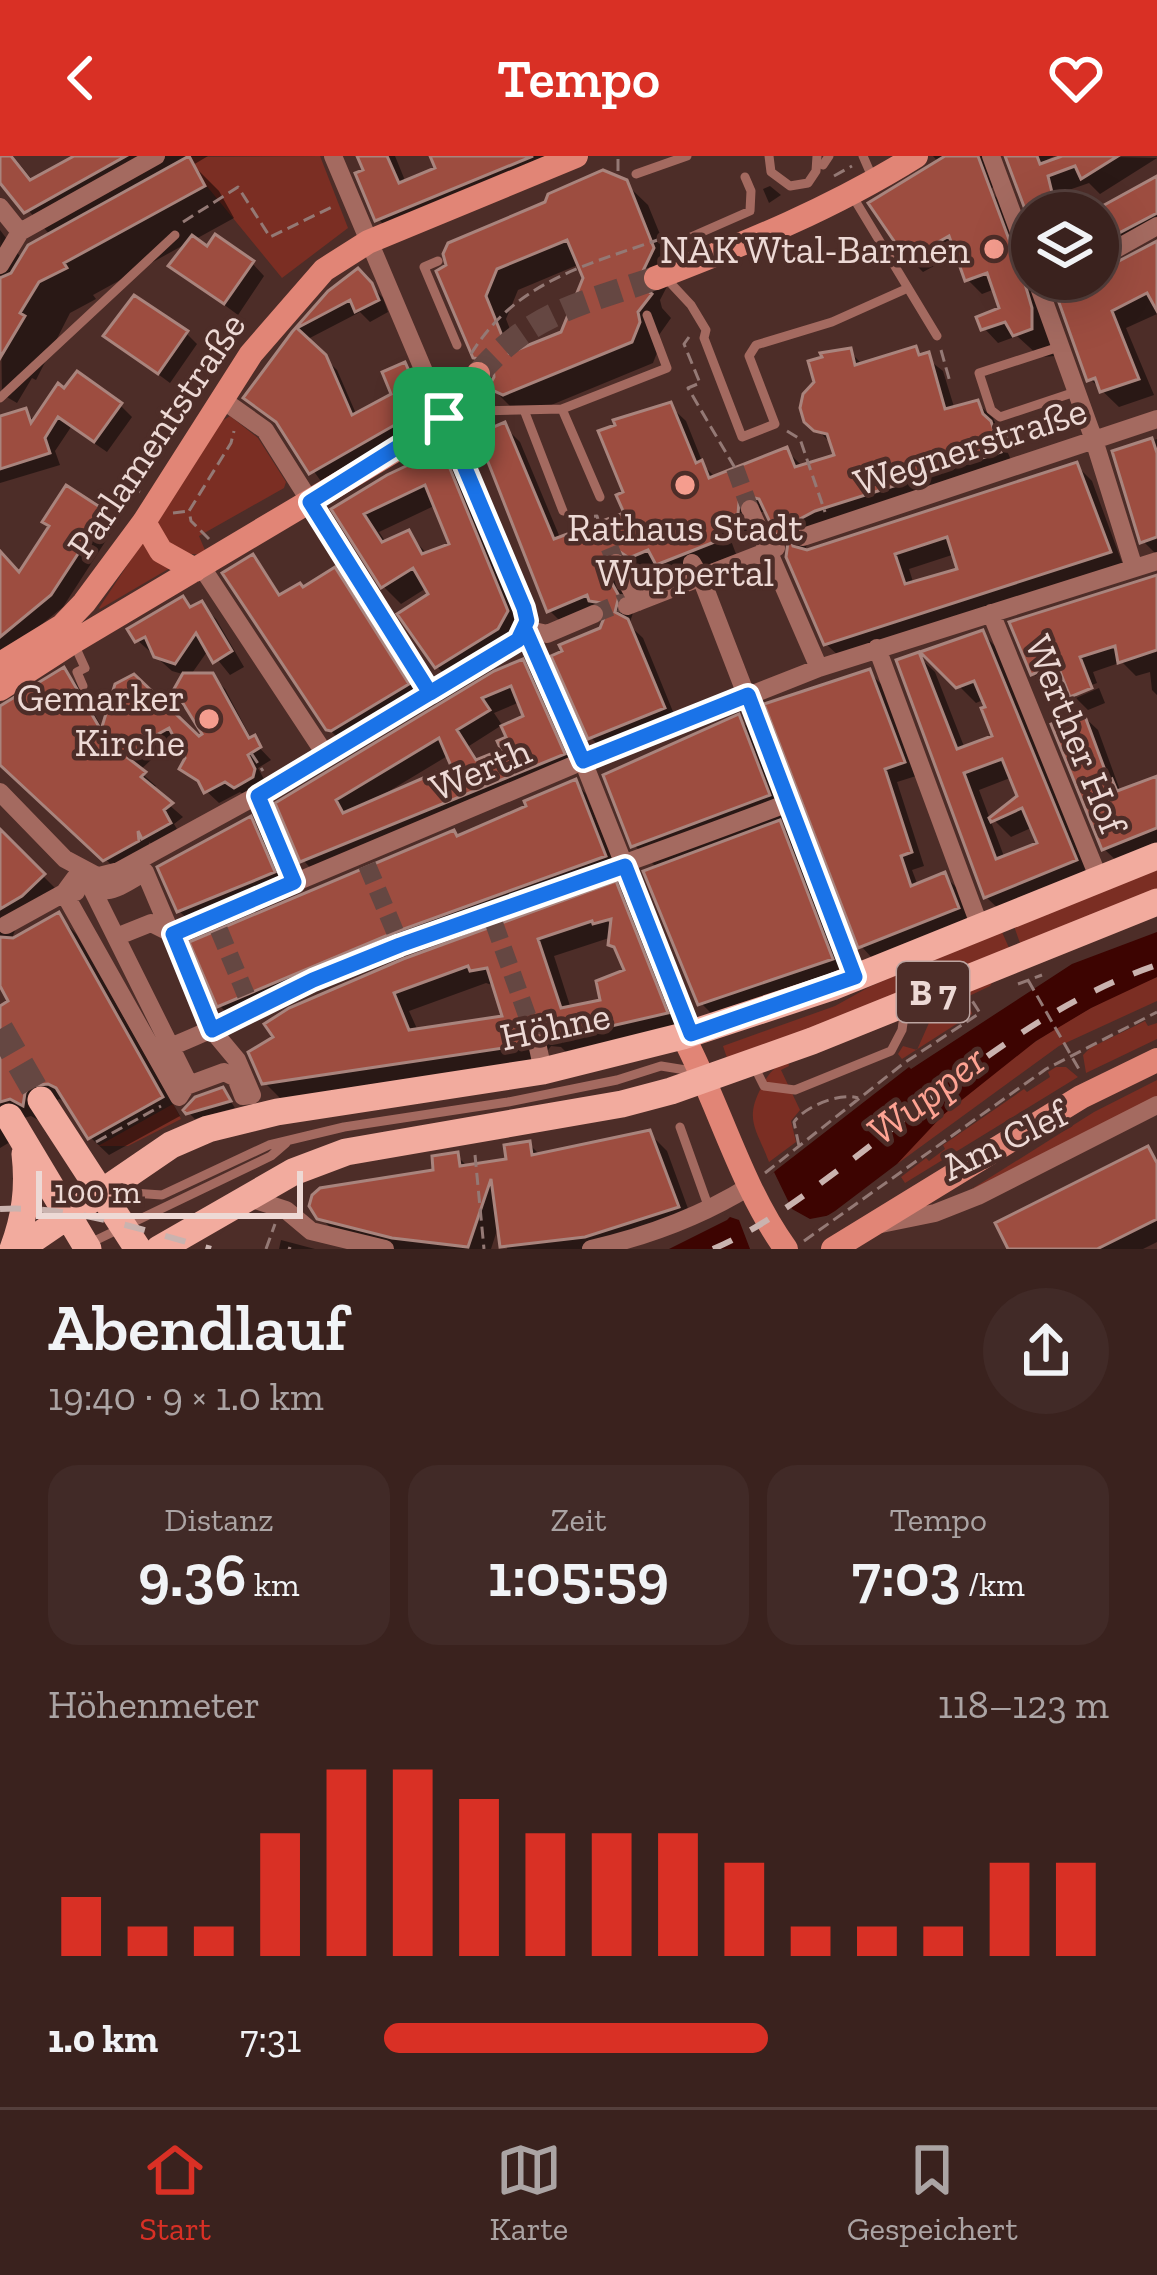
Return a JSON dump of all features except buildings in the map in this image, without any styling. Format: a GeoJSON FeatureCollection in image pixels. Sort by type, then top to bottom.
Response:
{"type":"FeatureCollection","features":[{"type":"Feature","properties":{"kind":"main road","name":"Parlamentstraße"},"geometry":{"type":"LineString","coordinates":[[0,664],[62,626],[84,603],[307,286],[345,254],[368,242],[576,156]]}},
{"type":"Feature","properties":{"kind":"main road"},"geometry":{"type":"LineString","coordinates":[[666,274],[759,239],[864,173],[916,156]]}},
{"type":"Feature","properties":{"kind":"main road"},"geometry":{"type":"LineString","coordinates":[[0,689],[310,502],[450,410],[471,370]]}},
{"type":"Feature","properties":{"kind":"main road"},"geometry":{"type":"LineString","coordinates":[[144,522],[161,551],[205,564]]}},
{"type":"Feature","properties":{"kind":"main road","name":"Höhne"},"geometry":{"type":"LineString","coordinates":[[100,1169],[208,1129],[277,1112],[543,1071],[687,1035],[855,977],[1157,856]]}},
{"type":"Feature","properties":{"kind":"main road","name":"B 7"},"geometry":{"type":"LineString","coordinates":[[159,1249],[217,1220],[293,1172],[346,1152],[622,1104],[707,1079],[1157,902]]}},
{"type":"Feature","properties":{"kind":"main road"},"geometry":{"type":"LineString","coordinates":[[687,1035],[751,1188],[789,1249]]}},
{"type":"Feature","properties":{"kind":"main road","name":"Am Clef"},"geometry":{"type":"LineString","coordinates":[[833,1249],[1081,1097],[1157,1060]]}},
{"type":"Feature","properties":{"kind":"main road"},"geometry":{"type":"LineString","coordinates":[[41,1100],[100,1169]]}},
{"type":"Feature","properties":{"kind":"main road"},"geometry":{"type":"LineString","coordinates":[[9,1117],[29,1160],[86,1245]]}},
{"type":"Feature","properties":{"kind":"main road"},"geometry":{"type":"LineString","coordinates":[[132,1239],[98,1157],[118,1159],[172,1144]]}},
{"type":"Feature","properties":{"kind":"main road"},"geometry":{"type":"LineString","coordinates":[[21,1244],[29,1160]]}},
{"type":"Feature","properties":{"kind":"main road","name":"B 7"},"geometry":{"type":"LineString","coordinates":[[21,1244],[66,1214],[100,1169]]}},
{"type":"Feature","properties":{"kind":"street"},"geometry":{"type":"LineString","coordinates":[[0,265],[20,232],[156,156]]}},
{"type":"Feature","properties":{"kind":"street"},"geometry":{"type":"LineString","coordinates":[[333,156],[368,242],[450,410],[524,608],[525,629],[625,866],[687,1035]]}},
{"type":"Feature","properties":{"kind":"street"},"geometry":{"type":"LineString","coordinates":[[991,156],[1011,210]]}},
{"type":"Feature","properties":{"kind":"street"},"geometry":{"type":"LineString","coordinates":[[0,207],[20,232]]}},
{"type":"Feature","properties":{"kind":"street"},"geometry":{"type":"LineString","coordinates":[[1119,247],[1157,226]]}},
{"type":"Feature","properties":{"kind":"street"},"geometry":{"type":"LineString","coordinates":[[1044,300],[1134,568]]}},
{"type":"Feature","properties":{"kind":"street"},"geometry":{"type":"LineString","coordinates":[[228,403],[266,430],[430,693]]}},
{"type":"Feature","properties":{"kind":"street","name":"Wegnerstraße"},"geometry":{"type":"LineString","coordinates":[[803,537],[1157,420]]}},
{"type":"Feature","properties":{"kind":"street"},"geometry":{"type":"LineString","coordinates":[[751,509],[819,668]]}},
{"type":"Feature","properties":{"kind":"street"},"geometry":{"type":"LineString","coordinates":[[616,563],[632,604],[696,570],[776,548]]}},
{"type":"Feature","properties":{"kind":"street","name":"Werth"},"geometry":{"type":"LineString","coordinates":[[173,934],[216,923],[294,882],[365,859],[583,761],[819,668],[1157,561]]}},
{"type":"Feature","properties":{"kind":"street"},"geometry":{"type":"LineString","coordinates":[[205,564],[327,758]]}},
{"type":"Feature","properties":{"kind":"street"},"geometry":{"type":"LineString","coordinates":[[696,570],[855,977]]}},
{"type":"Feature","properties":{"kind":"street","name":"Werther Hof"},"geometry":{"type":"LineString","coordinates":[[991,613],[1099,879]]}},
{"type":"Feature","properties":{"kind":"street"},"geometry":{"type":"LineString","coordinates":[[525,629],[547,634],[594,614]]}},
{"type":"Feature","properties":{"kind":"street"},"geometry":{"type":"LineString","coordinates":[[6,925],[64,893],[75,878],[96,884],[327,758],[518,640],[525,629]]}},
{"type":"Feature","properties":{"kind":"street"},"geometry":{"type":"LineString","coordinates":[[877,648],[980,927]]}},
{"type":"Feature","properties":{"kind":"street"},"geometry":{"type":"LineString","coordinates":[[0,793],[65,859],[109,892],[145,872],[212,1030],[237,1060],[246,1096],[228,1073],[191,1082]]}},
{"type":"Feature","properties":{"kind":"street"},"geometry":{"type":"LineString","coordinates":[[258,796],[294,882]]}},
{"type":"Feature","properties":{"kind":"street"},"geometry":{"type":"LineString","coordinates":[[170,1047],[212,1030],[250,1004],[398,939],[493,918],[788,803]]}},
{"type":"Feature","properties":{"kind":"street"},"geometry":{"type":"LineString","coordinates":[[96,884],[116,937],[191,1082]]}},
{"type":"Feature","properties":{"kind":"street"},"geometry":{"type":"LineString","coordinates":[[64,893],[191,1082]]}},
{"type":"Feature","properties":{"kind":"street"},"geometry":{"type":"LineString","coordinates":[[116,937],[151,923],[173,934]]}},
{"type":"Feature","properties":{"kind":"street"},"geometry":{"type":"LineString","coordinates":[[537,1042],[543,1071]]}},
{"type":"Feature","properties":{"kind":"street","name":"Am Clef"},"geometry":{"type":"LineString","coordinates":[[877,1225],[935,1213],[978,1196],[1157,1105]]}},
{"type":"Feature","properties":{"kind":"street"},"geometry":{"type":"LineString","coordinates":[[590,1249],[632,1240],[710,1211],[751,1188]]}},
{"type":"Feature","properties":{"kind":"street"},"geometry":{"type":"LineString","coordinates":[[217,1220],[286,1210],[311,1231],[385,1249]]}},
{"type":"Feature","properties":{"kind":"lane"},"geometry":{"type":"LineString","coordinates":[[636,174],[687,156]]}},
{"type":"Feature","properties":{"kind":"lane"},"geometry":{"type":"LineString","coordinates":[[770,156],[772,172],[790,186],[808,183],[823,159]]}},
{"type":"Feature","properties":{"kind":"lane"},"geometry":{"type":"LineString","coordinates":[[864,173],[908,289],[937,336]]}},
{"type":"Feature","properties":{"kind":"lane"},"geometry":{"type":"LineString","coordinates":[[745,176],[751,191],[749,212],[684,240],[666,274],[706,330],[704,338],[742,436],[776,424],[748,356],[757,345],[832,322],[908,289]]}},
{"type":"Feature","properties":{"kind":"lane"},"geometry":{"type":"LineString","coordinates":[[0,398],[175,235]]}},
{"type":"Feature","properties":{"kind":"lane"},"geometry":{"type":"LineString","coordinates":[[438,261],[424,267],[457,345]]}},
{"type":"Feature","properties":{"kind":"lane"},"geometry":{"type":"LineString","coordinates":[[450,410],[562,409],[667,368],[647,315]]}},
{"type":"Feature","properties":{"kind":"lane"},"geometry":{"type":"LineString","coordinates":[[1062,346],[979,373],[991,410],[1000,416],[1077,391]]}},
{"type":"Feature","properties":{"kind":"lane"},"geometry":{"type":"LineString","coordinates":[[562,409],[600,497]]}},
{"type":"Feature","properties":{"kind":"lane"},"geometry":{"type":"LineString","coordinates":[[524,410],[563,511]]}},
{"type":"Feature","properties":{"kind":"lane"},"geometry":{"type":"LineString","coordinates":[[73,642],[85,668],[77,672],[83,686]]}},
{"type":"Feature","properties":{"kind":"lane"},"geometry":{"type":"LineString","coordinates":[[753,1064],[764,1086],[795,1090],[891,1051],[902,1030],[907,1003]]}},
{"type":"Feature","properties":{"kind":"lane"},"geometry":{"type":"LineString","coordinates":[[661,1066],[687,1035]]}},
{"type":"Feature","properties":{"kind":"lane"},"geometry":{"type":"LineString","coordinates":[[100,1169],[162,1195],[269,1145],[344,1127],[508,1102],[661,1066],[683,1067],[707,1079]]}},
{"type":"Feature","properties":{"kind":"lane"},"geometry":{"type":"LineString","coordinates":[[680,1127],[710,1211]]}},
{"type":"Feature","properties":{"kind":"lane"},"geometry":{"type":"LineString","coordinates":[[86,1245],[132,1239],[186,1198],[272,1156],[286,1143]]}},
{"type":"Feature","properties":{"kind":"path"},"geometry":{"type":"LineString","coordinates":[[617,170],[618,156]]}},
{"type":"Feature","properties":{"kind":"path"},"geometry":{"type":"LineString","coordinates":[[824,181],[864,173]]}},
{"type":"Feature","properties":{"kind":"path"},"geometry":{"type":"LineString","coordinates":[[175,235],[183,221],[238,187],[270,237],[350,199]]}},
{"type":"Feature","properties":{"kind":"path"},"geometry":{"type":"LineString","coordinates":[[471,370],[500,314],[522,295],[672,235]]}},
{"type":"Feature","properties":{"kind":"path"},"geometry":{"type":"LineString","coordinates":[[701,321],[684,344],[700,382],[688,388],[735,468],[742,436]]}},
{"type":"Feature","properties":{"kind":"path"},"geometry":{"type":"LineString","coordinates":[[937,336],[950,382]]}},
{"type":"Feature","properties":{"kind":"path"},"geometry":{"type":"LineString","coordinates":[[205,564],[208,536],[190,521],[189,512],[231,443],[228,403]]}},
{"type":"Feature","properties":{"kind":"path"},"geometry":{"type":"LineString","coordinates":[[1000,416],[1010,449]]}},
{"type":"Feature","properties":{"kind":"path"},"geometry":{"type":"LineString","coordinates":[[776,424],[800,439],[831,527]]}},
{"type":"Feature","properties":{"kind":"path"},"geometry":{"type":"LineString","coordinates":[[563,511],[574,517],[597,516],[599,523]]}},
{"type":"Feature","properties":{"kind":"path"},"geometry":{"type":"LineString","coordinates":[[1029,983],[1080,1073]]}},
{"type":"Feature","properties":{"kind":"path"},"geometry":{"type":"LineString","coordinates":[[751,1188],[860,1098],[980,1013],[971,998],[985,991]]}},
{"type":"Feature","properties":{"kind":"path"},"geometry":{"type":"LineString","coordinates":[[789,1249],[1021,1085],[1070,1054],[1157,1012]]}},
{"type":"Feature","properties":{"kind":"path"},"geometry":{"type":"LineString","coordinates":[[100,1169],[97,1142],[191,1082]]}},
{"type":"Feature","properties":{"kind":"path"},"geometry":{"type":"LineString","coordinates":[[799,1145],[794,1122],[800,1113],[848,1094],[860,1098]]}},
{"type":"Feature","properties":{"kind":"path"},"geometry":{"type":"LineString","coordinates":[[473,1130],[484,1249]]}},
{"type":"Feature","properties":{"kind":"path"},"geometry":{"type":"LineString","coordinates":[[266,1249],[272,1227]]}},
{"type":"Feature","properties":{"kind":"path"},"geometry":{"type":"LineString","coordinates":[[269,1238],[278,1240]]}},
{"type":"Feature","properties":{"kind":"shaded area"},"geometry":{"type":"Polygon","coordinates":[[[320,156],[348,228],[282,278],[201,179],[189,157],[320,156]]]}},
{"type":"Feature","properties":{"kind":"shaded area"},"geometry":{"type":"Polygon","coordinates":[[[230,416],[258,438],[286,482],[284,488],[199,536],[207,555],[176,553],[157,528],[158,520],[219,423],[230,416]]]}},
{"type":"Feature","properties":{"kind":"shaded area"},"geometry":{"type":"Polygon","coordinates":[[[144,540],[170,568],[100,609],[99,608],[144,540]]]}},
{"type":"Feature","properties":{"kind":"shaded area"},"geometry":{"type":"Polygon","coordinates":[[[1157,867],[1157,890],[1021,946],[1014,926],[1157,867]]]}},
{"type":"Feature","properties":{"kind":"shaded area"},"geometry":{"type":"Polygon","coordinates":[[[1001,930],[1010,950],[728,1061],[723,1046],[835,1006],[1001,930]]]}},
{"type":"Feature","properties":{"kind":"shaded area"},"geometry":{"type":"Polygon","coordinates":[[[1157,977],[1157,1001],[1059,1046],[897,1164],[951,1107],[1016,1055],[1086,1011],[1157,977]]]}},
{"type":"Feature","properties":{"kind":"shaded area"},"geometry":{"type":"Polygon","coordinates":[[[995,978],[990,986],[967,997],[972,1014],[917,1049],[932,1016],[919,1009],[995,978]]]}},
{"type":"Feature","properties":{"kind":"shaded area"},"geometry":{"type":"Polygon","coordinates":[[[1145,1021],[1148,1026],[1157,1023],[1157,1039],[1086,1073],[1083,1055],[1090,1048],[1145,1021]]]}},
{"type":"Feature","properties":{"kind":"shaded area"},"geometry":{"type":"Polygon","coordinates":[[[903,1046],[916,1050],[902,1059],[898,1054],[903,1046]]]}},
{"type":"Feature","properties":{"kind":"shaded area"},"geometry":{"type":"Polygon","coordinates":[[[788,1062],[781,1070],[800,1110],[791,1121],[796,1142],[769,1162],[754,1125],[753,1109],[769,1075],[788,1062]]]}},
{"type":"Feature","properties":{"kind":"shaded area"},"geometry":{"type":"Polygon","coordinates":[[[1066,1067],[1078,1077],[905,1183],[901,1177],[1024,1089],[1027,1092],[1050,1077],[1048,1072],[1066,1067]]]}},
{"type":"Feature","properties":{"kind":"shaded area"},"geometry":{"type":"Polygon","coordinates":[[[1157,1080],[1157,1096],[967,1192],[1094,1112],[1157,1080]]]}},
{"type":"Feature","properties":{"kind":"shaded area"},"geometry":{"type":"Polygon","coordinates":[[[173,1104],[181,1119],[128,1146],[98,1146],[173,1104]]]}},
{"type":"Feature","properties":{"kind":"water","name":"Wupper"},"geometry":{"type":"Polygon","coordinates":[[[1157,932],[1157,977],[1036,1041],[943,1115],[897,1164],[835,1211],[773,1249],[669,1249],[727,1220],[775,1171],[909,1067],[1072,964],[1157,932]]]}},
{"type":"Feature","properties":{"kind":"pier"},"geometry":{"type":"Polygon","coordinates":[[[774,1172],[792,1209],[810,1219],[831,1215],[785,1249],[750,1249],[739,1220],[724,1215],[774,1172]]]}},
{"type":"Feature","properties":{"kind":"pier"},"geometry":{"type":"Polygon","coordinates":[[[10,1178],[115,1189],[231,1222],[208,1249],[125,1249],[60,1233],[0,1235],[10,1206],[10,1178]]]}},
{"type":"Feature","properties":{"kind":"tunnel"},"geometry":{"type":"LineString","coordinates":[[478,374],[538,323],[656,278]]}},
{"type":"Feature","properties":{"kind":"tunnel"},"geometry":{"type":"LineString","coordinates":[[735,468],[750,509]]}},
{"type":"Feature","properties":{"kind":"tunnel"},"geometry":{"type":"LineString","coordinates":[[599,523],[616,563]]}},
{"type":"Feature","properties":{"kind":"tunnel"},"geometry":{"type":"LineString","coordinates":[[594,614],[621,603],[627,606]]}},
{"type":"Feature","properties":{"kind":"tunnel"},"geometry":{"type":"LineString","coordinates":[[367,865],[396,934]]}},
{"type":"Feature","properties":{"kind":"tunnel"},"geometry":{"type":"LineString","coordinates":[[494,923],[537,1043]]}},
{"type":"Feature","properties":{"kind":"tunnel"},"geometry":{"type":"LineString","coordinates":[[219,930],[246,995]]}},
{"type":"Feature","properties":{"kind":"tunnel"},"geometry":{"type":"LineString","coordinates":[[0,1029],[41,1100]]}},
{"type":"Feature","properties":{"kind":"railway"},"geometry":{"type":"LineString","coordinates":[[713,1249],[803,1196],[1036,1024],[1115,981],[1157,965]]}},
{"type":"Feature","properties":{"kind":"railway"},"geometry":{"type":"LineString","coordinates":[[0,1209],[80,1215],[211,1249]]}},
{"type":"Feature","properties":{"kind":"place","name":"NAK Wtal-Barmen"},"geometry":{"type":"Point","coordinates":[994,249]}},
{"type":"Feature","properties":{"kind":"place","name":"Rathaus Stadt Wuppertal"},"geometry":{"type":"Point","coordinates":[685,485]}},
{"type":"Feature","properties":{"kind":"place","name":"Gemarker Kirche"},"geometry":{"type":"Point","coordinates":[209,719]}},
{"type":"Feature","properties":{"kind":"route"},"geometry":{"type":"LineString","coordinates":[[444,418],[310,502],[430,693],[518,640],[525,629],[583,761],[748,695],[855,977],[691,1034],[625,866],[400,945],[313,980],[212,1030],[173,934],[294,882],[258,796],[327,758],[518,640],[525,629],[524,608],[444,418]]}}]}
